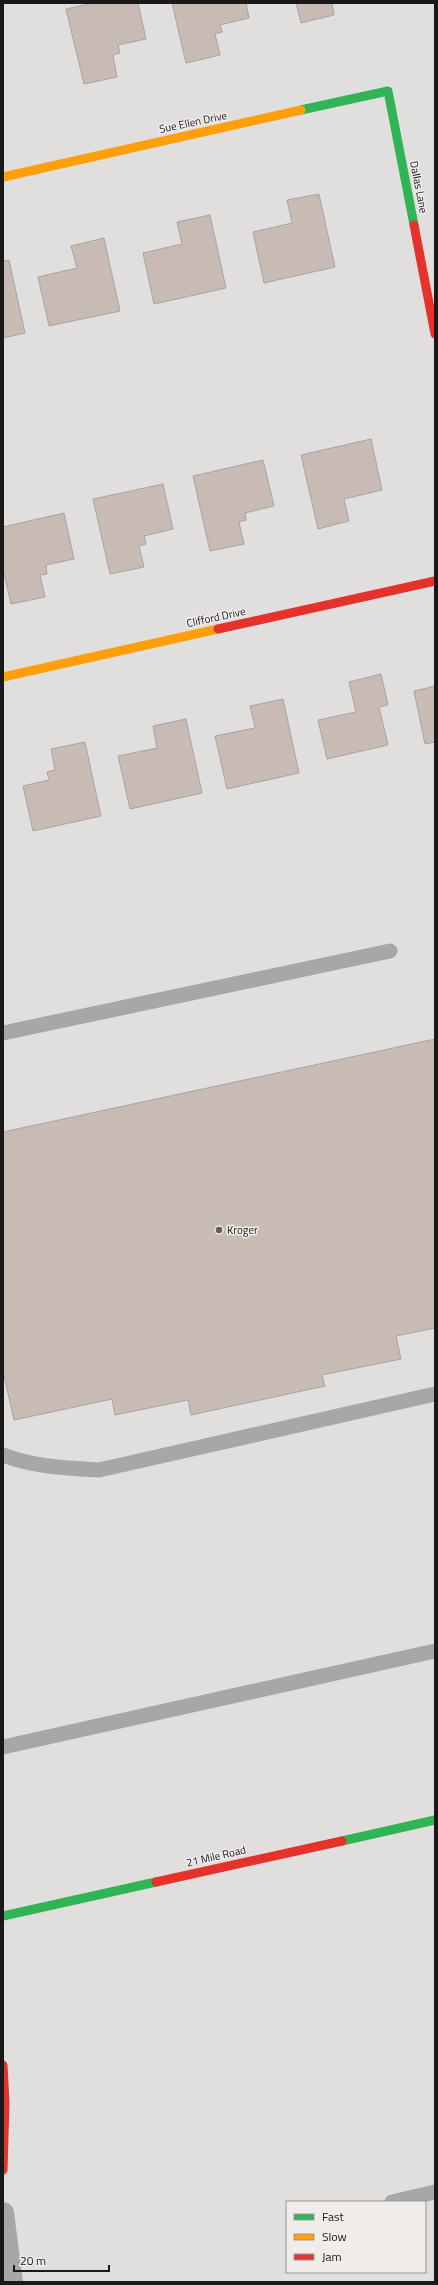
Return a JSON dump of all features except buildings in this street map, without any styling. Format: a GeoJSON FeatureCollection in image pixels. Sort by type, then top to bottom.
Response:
{"type":"FeatureCollection","features":[{"type":"Feature","properties":{"kind":"street","name":"Sue Ellen Drive"},"geometry":{"type":"LineString","coordinates":[[3,177],[388,92]]}},
{"type":"Feature","properties":{"kind":"street","name":"Dallas Lane"},"geometry":{"type":"LineString","coordinates":[[388,92],[435,334]]}},
{"type":"Feature","properties":{"kind":"street","name":"Clifford Drive"},"geometry":{"type":"LineString","coordinates":[[3,677],[435,581]]}},
{"type":"Feature","properties":{"kind":"street","name":"21 Mile Road"},"geometry":{"type":"LineString","coordinates":[[3,1916],[435,1820]]}},
{"type":"Feature","properties":{"kind":"street"},"geometry":{"type":"LineString","coordinates":[[3,2065],[6,2103],[3,2170]]}},
{"type":"Feature","properties":{"kind":"street"},"geometry":{"type":"LineString","coordinates":[[3,2213],[12,2282]]}},
{"type":"Feature","properties":{"kind":"lane"},"geometry":{"type":"LineString","coordinates":[[3,1033],[390,951]]}},
{"type":"Feature","properties":{"kind":"lane"},"geometry":{"type":"LineString","coordinates":[[3,1455],[17,1460],[64,1469],[99,1470],[435,1394]]}},
{"type":"Feature","properties":{"kind":"lane"},"geometry":{"type":"LineString","coordinates":[[3,1747],[435,1651]]}},
{"type":"Feature","properties":{"kind":"lane"},"geometry":{"type":"LineString","coordinates":[[396,2201],[435,2192]]}},
{"type":"Feature","properties":{"kind":"traffic: fast"},"geometry":{"type":"LineString","coordinates":[[301,110],[388,91],[414,225]]}},
{"type":"Feature","properties":{"kind":"traffic: fast"},"geometry":{"type":"LineString","coordinates":[[342,1841],[435,1820]]}},
{"type":"Feature","properties":{"kind":"traffic: fast"},"geometry":{"type":"LineString","coordinates":[[3,1916],[156,1882]]}},
{"type":"Feature","properties":{"kind":"traffic: slow"},"geometry":{"type":"LineString","coordinates":[[3,177],[301,110]]}},
{"type":"Feature","properties":{"kind":"traffic: slow"},"geometry":{"type":"LineString","coordinates":[[3,677],[218,629]]}},
{"type":"Feature","properties":{"kind":"traffic: jam"},"geometry":{"type":"LineString","coordinates":[[414,225],[435,334]]}},
{"type":"Feature","properties":{"kind":"traffic: jam"},"geometry":{"type":"LineString","coordinates":[[218,629],[435,581]]}},
{"type":"Feature","properties":{"kind":"traffic: jam"},"geometry":{"type":"LineString","coordinates":[[156,1882],[342,1841]]}},
{"type":"Feature","properties":{"kind":"traffic: jam"},"geometry":{"type":"LineString","coordinates":[[3,2065],[5,2103],[3,2170]]}},
{"type":"Feature","properties":{"kind":"place","name":"Kroger"},"geometry":{"type":"Point","coordinates":[219,1230]}}]}
